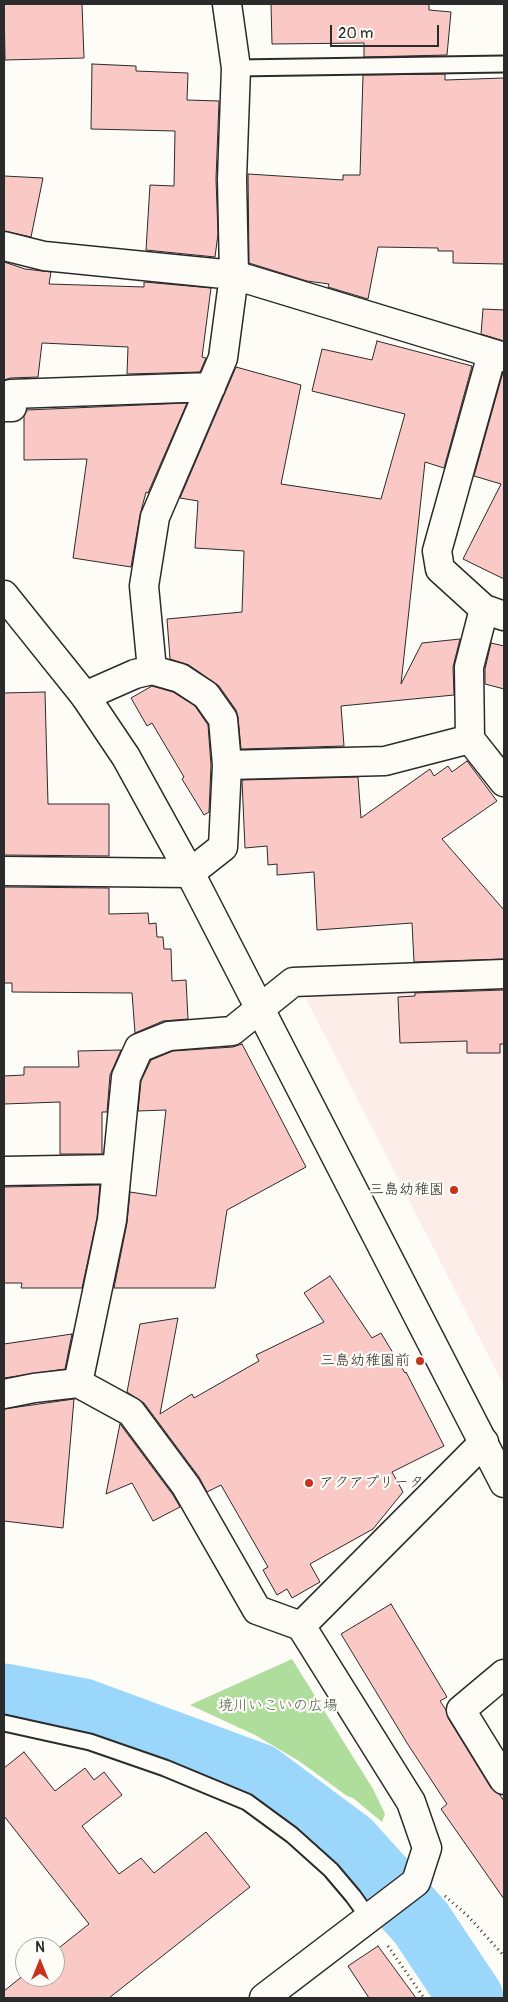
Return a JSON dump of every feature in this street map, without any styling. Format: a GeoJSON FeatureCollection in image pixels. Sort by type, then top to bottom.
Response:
{"type":"FeatureCollection","features":[{"type":"Feature","properties":{"kind":"street"},"geometry":{"type":"LineString","coordinates":[[152,670],[144,586],[155,517],[223,358],[234,275],[232,179],[236,68],[227,4]]}},
{"type":"Feature","properties":{"kind":"street"},"geometry":{"type":"LineString","coordinates":[[4,246],[44,256],[234,275],[498,356],[437,551],[440,569],[494,613],[469,668],[470,739],[504,782]]}},
{"type":"Feature","properties":{"kind":"street"},"geometry":{"type":"LineString","coordinates":[[4,407],[12,407],[11,394],[211,387]]}},
{"type":"Feature","properties":{"kind":"street"},"geometry":{"type":"LineString","coordinates":[[4,595],[85,696],[126,757],[261,1008],[484,1442],[502,1472]]}},
{"type":"Feature","properties":{"kind":"street"},"geometry":{"type":"LineString","coordinates":[[4,871],[190,873],[223,847],[227,765],[223,719],[206,695],[180,678],[152,670],[135,674],[85,696]]}},
{"type":"Feature","properties":{"kind":"street"},"geometry":{"type":"LineString","coordinates":[[227,765],[385,761],[470,739]]}},
{"type":"Feature","properties":{"kind":"street"},"geometry":{"type":"LineString","coordinates":[[78,1383],[112,1220],[126,1077],[139,1048],[169,1036],[232,1031],[293,982],[504,974]]}},
{"type":"Feature","properties":{"kind":"street"},"geometry":{"type":"LineString","coordinates":[[4,1171],[117,1169]]}},
{"type":"Feature","properties":{"kind":"street"},"geometry":{"type":"LineString","coordinates":[[4,1394],[34,1388],[78,1383],[131,1412],[186,1486],[257,1610],[301,1626],[411,1802],[427,1848],[416,1882],[264,1998]]}},
{"type":"Feature","properties":{"kind":"street"},"geometry":{"type":"LineString","coordinates":[[301,1626],[484,1442]]}},
{"type":"Feature","properties":{"kind":"street"},"geometry":{"type":"LineString","coordinates":[[504,1674],[461,1710],[504,1780]]}},
{"type":"Feature","properties":{"kind":"lane"},"geometry":{"type":"LineString","coordinates":[[236,68],[504,64]]}},
{"type":"Feature","properties":{"kind":"lane"},"geometry":{"type":"LineString","coordinates":[[4,1723],[90,1742],[165,1768],[247,1802],[292,1835],[331,1870],[374,1914]]}},
{"type":"Feature","properties":{"kind":"path"},"geometry":{"type":"LineString","coordinates":[[444,1894],[467,1915],[504,1956]]}},
{"type":"Feature","properties":{"kind":"path"},"geometry":{"type":"LineString","coordinates":[[374,1914],[424,1998]]}},
{"type":"Feature","properties":{"kind":"shaded area","name":"三島幼稚園"},"geometry":{"type":"Polygon","coordinates":[[[504,984],[504,1386],[303,993],[504,984]]]}},
{"type":"Feature","properties":{"kind":"green space","name":"境川いこいの広場"},"geometry":{"type":"Polygon","coordinates":[[[292,1659],[373,1789],[385,1814],[382,1822],[353,1798],[347,1796],[299,1761],[255,1735],[190,1705],[292,1659]]]}},
{"type":"Feature","properties":{"kind":"building"},"geometry":{"type":"Polygon","coordinates":[[[4,4],[82,4],[84,58],[5,60],[4,4]]]}},
{"type":"Feature","properties":{"kind":"building"},"geometry":{"type":"Polygon","coordinates":[[[271,4],[429,4],[429,10],[451,12],[447,55],[364,57],[364,43],[272,44],[271,4]]]}},
{"type":"Feature","properties":{"kind":"building"},"geometry":{"type":"Polygon","coordinates":[[[92,64],[136,66],[136,71],[188,73],[187,100],[219,101],[216,179],[218,234],[215,257],[146,250],[150,185],[174,186],[175,131],[91,129],[92,64]]]}},
{"type":"Feature","properties":{"kind":"building"},"geometry":{"type":"Polygon","coordinates":[[[445,74],[445,80],[504,78],[504,264],[453,263],[453,251],[438,251],[438,248],[378,247],[368,299],[328,287],[329,284],[307,281],[249,263],[248,174],[343,180],[343,175],[360,175],[363,75],[445,74]]]}},
{"type":"Feature","properties":{"kind":"building"},"geometry":{"type":"Polygon","coordinates":[[[4,176],[43,178],[31,237],[4,231],[4,176]]]}},
{"type":"Feature","properties":{"kind":"building"},"geometry":{"type":"Polygon","coordinates":[[[4,262],[25,269],[51,272],[49,284],[144,287],[144,282],[211,288],[202,357],[206,358],[200,372],[127,374],[128,347],[42,343],[38,377],[4,380],[4,262]]]}},
{"type":"Feature","properties":{"kind":"building"},"geometry":{"type":"Polygon","coordinates":[[[483,309],[504,310],[504,341],[481,334],[483,309]]]}},
{"type":"Feature","properties":{"kind":"building"},"geometry":{"type":"Polygon","coordinates":[[[377,341],[472,366],[444,468],[425,462],[401,684],[422,643],[460,639],[453,667],[454,695],[341,706],[344,746],[241,749],[236,710],[219,686],[189,665],[170,659],[167,619],[242,612],[244,551],[195,548],[198,501],[180,498],[236,367],[301,385],[281,484],[381,499],[405,414],[312,391],[322,349],[372,360],[377,341]]]}},
{"type":"Feature","properties":{"kind":"building"},"geometry":{"type":"Polygon","coordinates":[[[503,372],[504,579],[463,559],[501,484],[474,476],[503,372]]]}},
{"type":"Feature","properties":{"kind":"building"},"geometry":{"type":"Polygon","coordinates":[[[187,403],[148,493],[146,492],[131,567],[73,558],[87,459],[24,460],[24,416],[27,410],[187,403]]]}},
{"type":"Feature","properties":{"kind":"building"},"geometry":{"type":"Polygon","coordinates":[[[491,643],[504,646],[504,689],[485,684],[485,669],[491,643]]]}},
{"type":"Feature","properties":{"kind":"building"},"geometry":{"type":"Polygon","coordinates":[[[152,686],[173,692],[195,706],[208,725],[211,765],[209,812],[204,815],[152,723],[147,726],[131,698],[152,686]]]}},
{"type":"Feature","properties":{"kind":"building"},"geometry":{"type":"Polygon","coordinates":[[[45,692],[48,804],[109,804],[109,856],[4,855],[4,693],[45,692]]]}},
{"type":"Feature","properties":{"kind":"building"},"geometry":{"type":"Polygon","coordinates":[[[467,761],[497,801],[442,839],[504,910],[504,959],[414,962],[412,923],[317,930],[314,872],[277,875],[277,864],[268,865],[267,846],[245,848],[242,780],[358,777],[361,818],[430,769],[434,776],[448,766],[452,772],[467,761]]]}},
{"type":"Feature","properties":{"kind":"building"},"geometry":{"type":"Polygon","coordinates":[[[4,887],[109,888],[109,914],[148,913],[149,924],[156,923],[157,937],[163,937],[164,949],[171,949],[172,981],[186,980],[188,1019],[163,1021],[135,1033],[132,993],[12,992],[12,983],[4,983],[4,887]]]}},
{"type":"Feature","properties":{"kind":"building"},"geometry":{"type":"Polygon","coordinates":[[[504,990],[504,1044],[500,1044],[500,1053],[467,1053],[467,1041],[400,1043],[398,997],[415,996],[415,993],[504,990]]]}},
{"type":"Feature","properties":{"kind":"building"},"geometry":{"type":"Polygon","coordinates":[[[242,1044],[306,1167],[227,1210],[215,1288],[114,1288],[127,1223],[130,1192],[156,1196],[166,1110],[138,1111],[141,1081],[151,1060],[173,1051],[233,1047],[242,1044]]]}},
{"type":"Feature","properties":{"kind":"building"},"geometry":{"type":"Polygon","coordinates":[[[121,1050],[110,1075],[107,1112],[102,1112],[102,1154],[60,1154],[60,1102],[4,1104],[4,1076],[24,1075],[24,1067],[79,1067],[78,1051],[121,1050]]]}},
{"type":"Feature","properties":{"kind":"building"},"geometry":{"type":"Polygon","coordinates":[[[100,1185],[97,1218],[82,1288],[21,1288],[22,1283],[4,1283],[4,1187],[100,1185]]]}},
{"type":"Feature","properties":{"kind":"building"},"geometry":{"type":"Polygon","coordinates":[[[330,1276],[372,1338],[381,1333],[406,1372],[444,1446],[392,1472],[403,1492],[373,1529],[310,1564],[320,1582],[292,1598],[287,1589],[277,1595],[263,1570],[268,1567],[221,1485],[207,1492],[199,1477],[144,1403],[127,1392],[140,1324],[178,1318],[160,1414],[192,1394],[194,1398],[259,1361],[256,1355],[324,1322],[304,1293],[330,1276]]]}},
{"type":"Feature","properties":{"kind":"building"},"geometry":{"type":"Polygon","coordinates":[[[72,1334],[65,1369],[4,1378],[4,1344],[72,1334]]]}},
{"type":"Feature","properties":{"kind":"building"},"geometry":{"type":"Polygon","coordinates":[[[74,1399],[63,1528],[4,1521],[4,1409],[74,1399]]]}},
{"type":"Feature","properties":{"kind":"building"},"geometry":{"type":"Polygon","coordinates":[[[120,1424],[180,1507],[153,1521],[132,1483],[106,1494],[120,1424]]]}},
{"type":"Feature","properties":{"kind":"building"},"geometry":{"type":"Polygon","coordinates":[[[391,1604],[447,1697],[440,1701],[446,1710],[448,1718],[491,1788],[504,1801],[504,1899],[441,1809],[447,1804],[407,1743],[341,1634],[391,1604]]]}},
{"type":"Feature","properties":{"kind":"building"},"geometry":{"type":"Polygon","coordinates":[[[24,1752],[55,1791],[85,1768],[94,1780],[104,1772],[122,1795],[82,1826],[119,1874],[141,1858],[154,1873],[206,1832],[250,1887],[109,1998],[4,1998],[4,1991],[15,1982],[15,1987],[65,1987],[65,1943],[89,1924],[4,1816],[4,1768],[24,1752]]]}},
{"type":"Feature","properties":{"kind":"building"},"geometry":{"type":"Polygon","coordinates":[[[378,1946],[416,1998],[369,1998],[348,1966],[378,1946]]]}},
{"type":"Feature","properties":{"kind":"waterway"},"geometry":{"type":"LineString","coordinates":[[4,1696],[83,1711],[259,1776],[349,1843],[421,1923],[471,1998]]}},
{"type":"Feature","properties":{"kind":"place","name":"三島幼稚園"},"geometry":{"type":"Point","coordinates":[454,1190]}},
{"type":"Feature","properties":{"kind":"place","name":"三島幼稚園前"},"geometry":{"type":"Point","coordinates":[420,1361]}},
{"type":"Feature","properties":{"kind":"place","name":"アクアプリータ"},"geometry":{"type":"Point","coordinates":[309,1483]}}]}
